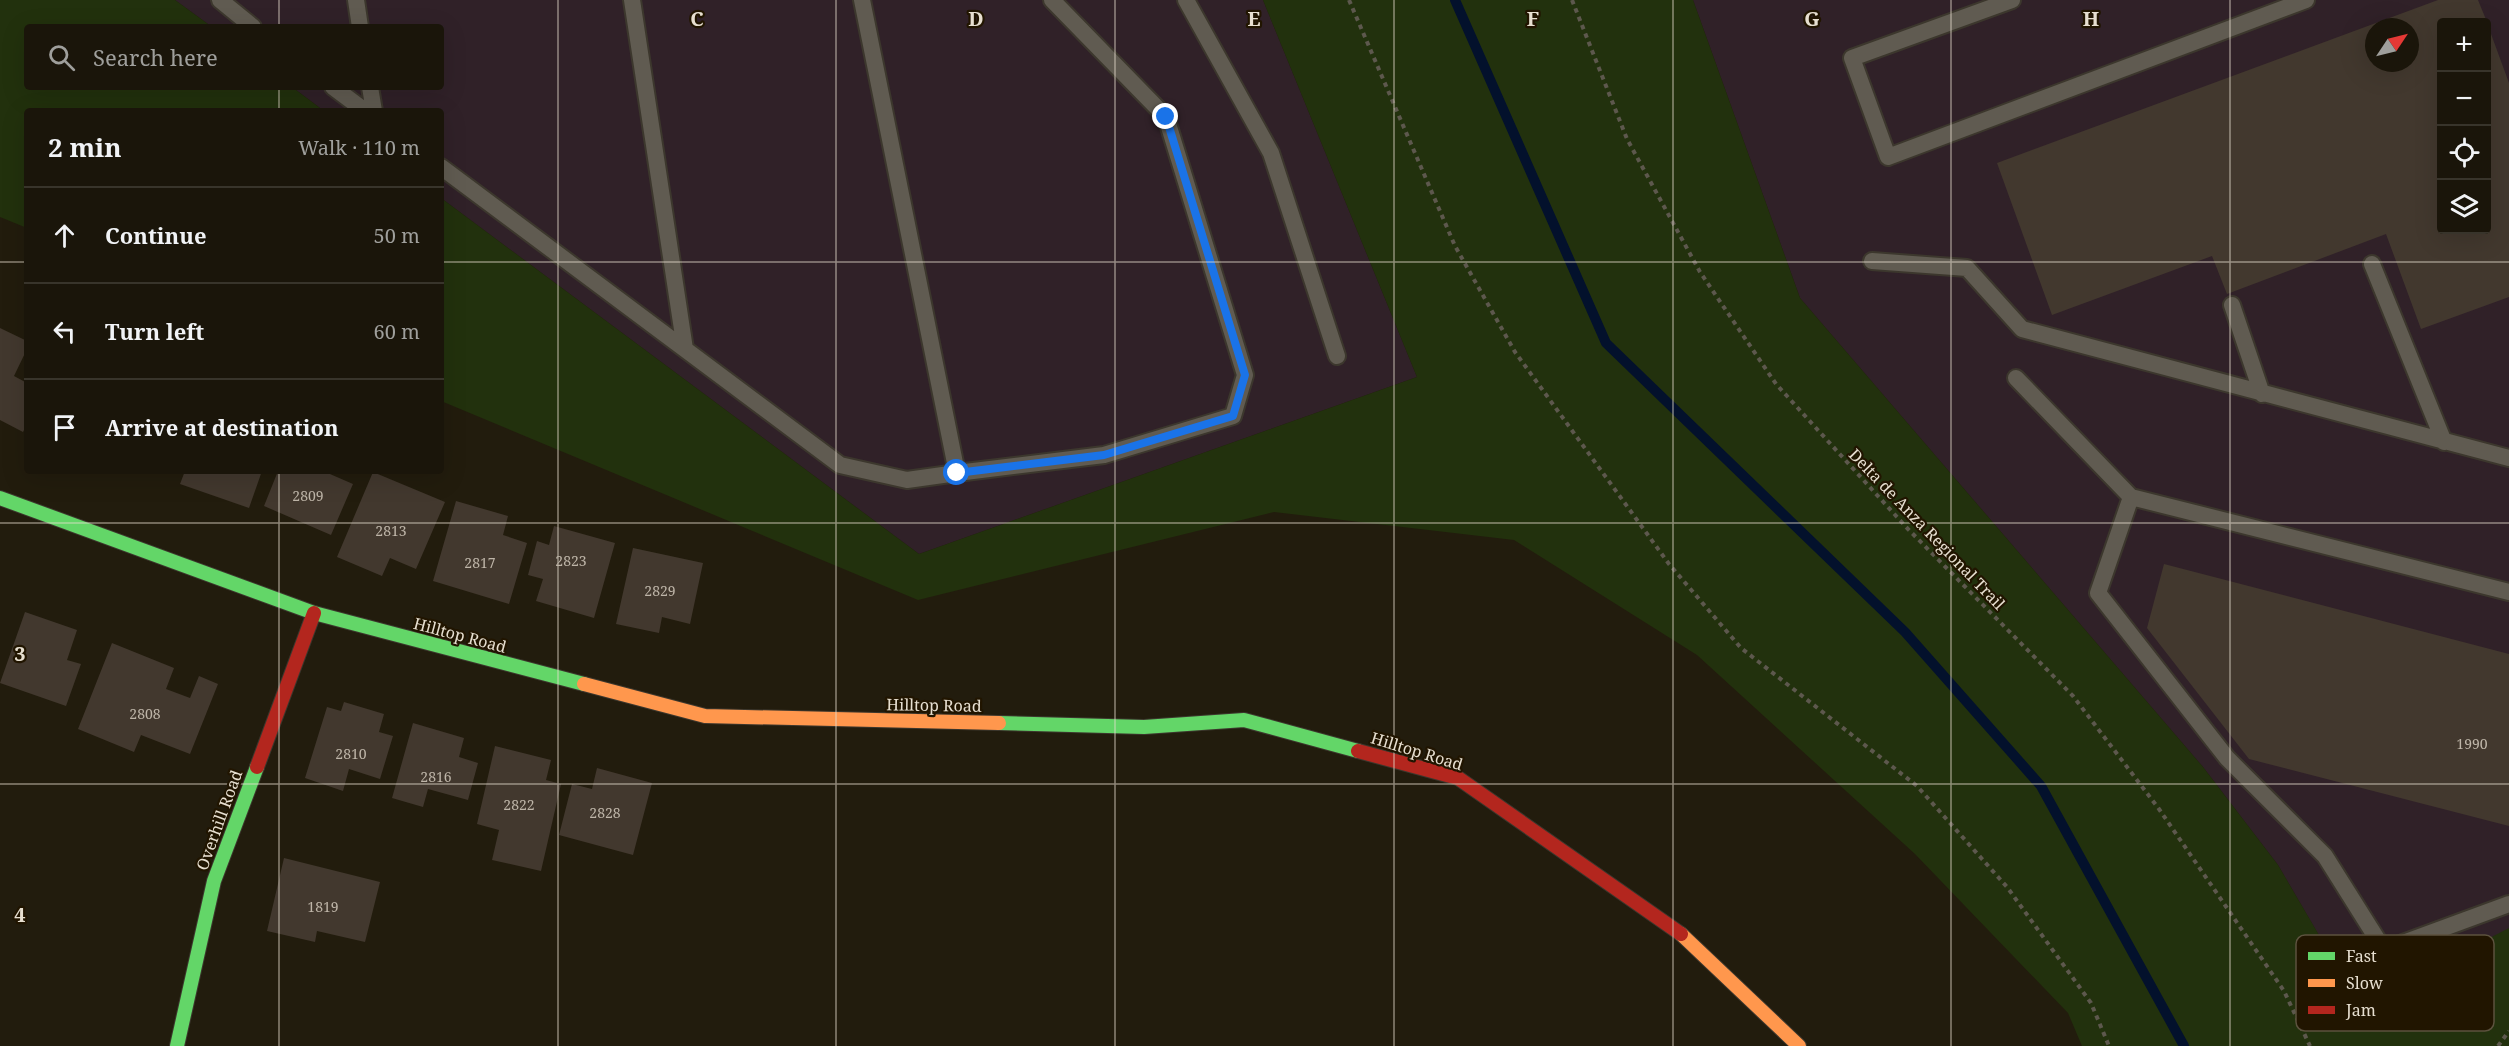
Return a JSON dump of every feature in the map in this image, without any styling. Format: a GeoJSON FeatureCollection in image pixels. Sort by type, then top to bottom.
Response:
{"type":"FeatureCollection","features":[{"type":"Feature","properties":{"kind":"street","name":"Hilltop Road"},"geometry":{"type":"LineString","coordinates":[[0,498],[314,613],[705,716],[1143,727],[1244,720],[1458,778],[1686,937],[1798,1046]]}},
{"type":"Feature","properties":{"kind":"street","name":"Overhill Road"},"geometry":{"type":"LineString","coordinates":[[177,1046],[213,880],[314,613]]}},
{"type":"Feature","properties":{"kind":"lane"},"geometry":{"type":"LineString","coordinates":[[220,0],[250,24]]}},
{"type":"Feature","properties":{"kind":"lane"},"geometry":{"type":"LineString","coordinates":[[356,0],[360,24]]}},
{"type":"Feature","properties":{"kind":"lane"},"geometry":{"type":"LineString","coordinates":[[632,0],[685,349]]}},
{"type":"Feature","properties":{"kind":"lane"},"geometry":{"type":"LineString","coordinates":[[862,0],[957,473]]}},
{"type":"Feature","properties":{"kind":"lane"},"geometry":{"type":"LineString","coordinates":[[444,169],[840,465],[907,480],[1104,455],[1233,416],[1245,375],[1166,117],[1052,0]]}},
{"type":"Feature","properties":{"kind":"lane"},"geometry":{"type":"LineString","coordinates":[[1186,0],[1271,153],[1337,356]]}},
{"type":"Feature","properties":{"kind":"lane"},"geometry":{"type":"LineString","coordinates":[[2012,0],[1852,58],[1888,157],[2306,0]]}},
{"type":"Feature","properties":{"kind":"lane"},"geometry":{"type":"LineString","coordinates":[[337,90],[361,108]]}},
{"type":"Feature","properties":{"kind":"lane"},"geometry":{"type":"LineString","coordinates":[[370,90],[374,108]]}},
{"type":"Feature","properties":{"kind":"lane"},"geometry":{"type":"LineString","coordinates":[[1872,261],[1967,268],[2022,329],[2509,458]]}},
{"type":"Feature","properties":{"kind":"lane"},"geometry":{"type":"LineString","coordinates":[[2372,264],[2444,442]]}},
{"type":"Feature","properties":{"kind":"lane"},"geometry":{"type":"LineString","coordinates":[[2232,305],[2262,394]]}},
{"type":"Feature","properties":{"kind":"lane"},"geometry":{"type":"LineString","coordinates":[[2016,378],[2131,496],[2509,592]]}},
{"type":"Feature","properties":{"kind":"lane"},"geometry":{"type":"LineString","coordinates":[[2131,496],[2098,593],[2227,758],[2325,856],[2375,935]]}},
{"type":"Feature","properties":{"kind":"lane"},"geometry":{"type":"LineString","coordinates":[[2425,935],[2509,904]]}},
{"type":"Feature","properties":{"kind":"path"},"geometry":{"type":"LineString","coordinates":[[1349,0],[1455,246],[1521,362],[1669,564],[1741,648],[1917,786],[2007,887],[2091,1003],[2109,1046]]}},
{"type":"Feature","properties":{"kind":"path","name":"Delta de Anza Regional Trail"},"geometry":{"type":"LineString","coordinates":[[1572,0],[1627,139],[1700,272],[1776,384],[1907,528],[2073,696],[2159,809],[2284,991],[2296,1016]]}},
{"type":"Feature","properties":{"kind":"path","name":"Delta de Anza Regional Trail"},"geometry":{"type":"LineString","coordinates":[[2303,1031],[2310,1046]]}},
{"type":"Feature","properties":{"kind":"path"},"geometry":{"type":"LineString","coordinates":[[2498,1046],[2509,1031]]}},
{"type":"Feature","properties":{"kind":"shaded area"},"geometry":{"type":"Polygon","coordinates":[[[175,0],[1263,0],[1417,377],[919,554],[444,200],[444,108],[320,108],[296,90],[444,90],[444,24],[208,24],[175,0]]]}},
{"type":"Feature","properties":{"kind":"shaded area"},"geometry":{"type":"Polygon","coordinates":[[[1693,0],[2509,0],[2509,935],[2494,942],[2494,935],[2319,935],[2278,865],[2203,767],[1800,298],[1693,0]]]}},
{"type":"Feature","properties":{"kind":"green space"},"geometry":{"type":"Polygon","coordinates":[[[0,0],[175,0],[208,24],[24,24],[24,90],[296,90],[320,108],[24,108],[24,227],[0,217],[0,0]]]}},
{"type":"Feature","properties":{"kind":"green space"},"geometry":{"type":"Polygon","coordinates":[[[1263,0],[1693,0],[1800,298],[2203,767],[2278,865],[2319,935],[2296,935],[2296,1031],[2494,1031],[2494,936],[2509,928],[2509,1046],[2082,1046],[2068,1013],[1915,854],[1697,655],[1514,540],[1274,512],[918,600],[444,402],[444,200],[919,554],[1417,377],[1263,0]]]}},
{"type":"Feature","properties":{"kind":"building"},"geometry":{"type":"Polygon","coordinates":[[[2438,0],[2478,0],[2485,18],[2437,18],[2437,234],[2491,234],[2491,34],[2509,83],[2509,297],[2421,329],[2386,234],[2227,294],[2212,256],[2052,315],[1997,163],[2365,27],[2365,72],[2419,72],[2419,18],[2389,18],[2438,0]]]}},
{"type":"Feature","properties":{"kind":"building"},"geometry":{"type":"Polygon","coordinates":[[[0,328],[24,340],[24,355],[14,376],[24,381],[24,430],[23,432],[0,420],[0,328]]]}},
{"type":"Feature","properties":{"kind":"building"},"geometry":{"type":"Polygon","coordinates":[[[184,474],[261,474],[249,508],[180,484],[184,474]]]}},
{"type":"Feature","properties":{"kind":"building"},"geometry":{"type":"Polygon","coordinates":[[[277,474],[330,474],[353,484],[331,535],[264,506],[277,474]]]}},
{"type":"Feature","properties":{"kind":"building"},"geometry":{"type":"Polygon","coordinates":[[[372,474],[378,474],[445,502],[416,569],[390,558],[382,576],[337,557],[372,474]]]}},
{"type":"Feature","properties":{"kind":"building"},"geometry":{"type":"Polygon","coordinates":[[[456,501],[508,516],[503,535],[527,543],[509,604],[433,581],[456,501]]]}},
{"type":"Feature","properties":{"kind":"building"},"geometry":{"type":"Polygon","coordinates":[[[554,526],[615,543],[594,618],[536,601],[543,579],[528,575],[537,541],[549,545],[554,526]]]}},
{"type":"Feature","properties":{"kind":"building"},"geometry":{"type":"Polygon","coordinates":[[[633,548],[703,563],[690,624],[662,617],[659,633],[616,624],[633,548]]]}},
{"type":"Feature","properties":{"kind":"building"},"geometry":{"type":"Polygon","coordinates":[[[2164,564],[2509,654],[2509,826],[2249,759],[2147,628],[2164,564]]]}},
{"type":"Feature","properties":{"kind":"building"},"geometry":{"type":"Polygon","coordinates":[[[25,612],[77,630],[67,660],[81,664],[66,706],[0,683],[25,612]]]}},
{"type":"Feature","properties":{"kind":"building"},"geometry":{"type":"Polygon","coordinates":[[[112,643],[174,668],[166,689],[190,698],[199,676],[218,684],[190,754],[141,735],[134,752],[78,729],[112,643]]]}},
{"type":"Feature","properties":{"kind":"building"},"geometry":{"type":"Polygon","coordinates":[[[344,702],[384,714],[379,732],[393,736],[380,779],[349,769],[343,791],[305,778],[327,707],[341,711],[344,702]]]}},
{"type":"Feature","properties":{"kind":"building"},"geometry":{"type":"Polygon","coordinates":[[[413,723],[464,738],[459,757],[478,763],[468,800],[428,789],[423,807],[392,798],[413,723]]]}},
{"type":"Feature","properties":{"kind":"building"},"geometry":{"type":"Polygon","coordinates":[[[495,746],[551,760],[546,780],[561,784],[541,871],[492,860],[499,830],[477,824],[495,746]]]}},
{"type":"Feature","properties":{"kind":"building"},"geometry":{"type":"Polygon","coordinates":[[[597,768],[652,783],[633,855],[559,835],[572,784],[592,789],[597,768]]]}},
{"type":"Feature","properties":{"kind":"building"},"geometry":{"type":"Polygon","coordinates":[[[284,858],[380,882],[365,942],[317,931],[315,942],[267,931],[284,858]]]}},
{"type":"Feature","properties":{"kind":"waterway"},"geometry":{"type":"LineString","coordinates":[[1455,0],[1606,343],[1905,632],[2041,786],[2184,1046]]}},
{"type":"Feature","properties":{"kind":"traffic: fast"},"geometry":{"type":"LineString","coordinates":[[0,498],[314,613],[584,684]]}},
{"type":"Feature","properties":{"kind":"traffic: fast"},"geometry":{"type":"LineString","coordinates":[[999,723],[1144,727],[1244,720],[1358,751]]}},
{"type":"Feature","properties":{"kind":"traffic: fast"},"geometry":{"type":"LineString","coordinates":[[177,1046],[214,881],[257,767]]}},
{"type":"Feature","properties":{"kind":"traffic: slow"},"geometry":{"type":"LineString","coordinates":[[584,684],[705,716],[999,723]]}},
{"type":"Feature","properties":{"kind":"traffic: slow"},"geometry":{"type":"LineString","coordinates":[[1681,934],[1799,1046]]}},
{"type":"Feature","properties":{"kind":"traffic: jam"},"geometry":{"type":"LineString","coordinates":[[257,767],[314,613]]}},
{"type":"Feature","properties":{"kind":"traffic: jam"},"geometry":{"type":"LineString","coordinates":[[1358,751],[1458,778],[1681,934]]}},
{"type":"Feature","properties":{"kind":"route"},"geometry":{"type":"LineString","coordinates":[[957,473],[1104,455],[1233,416],[1245,375],[1166,117]]}}]}
